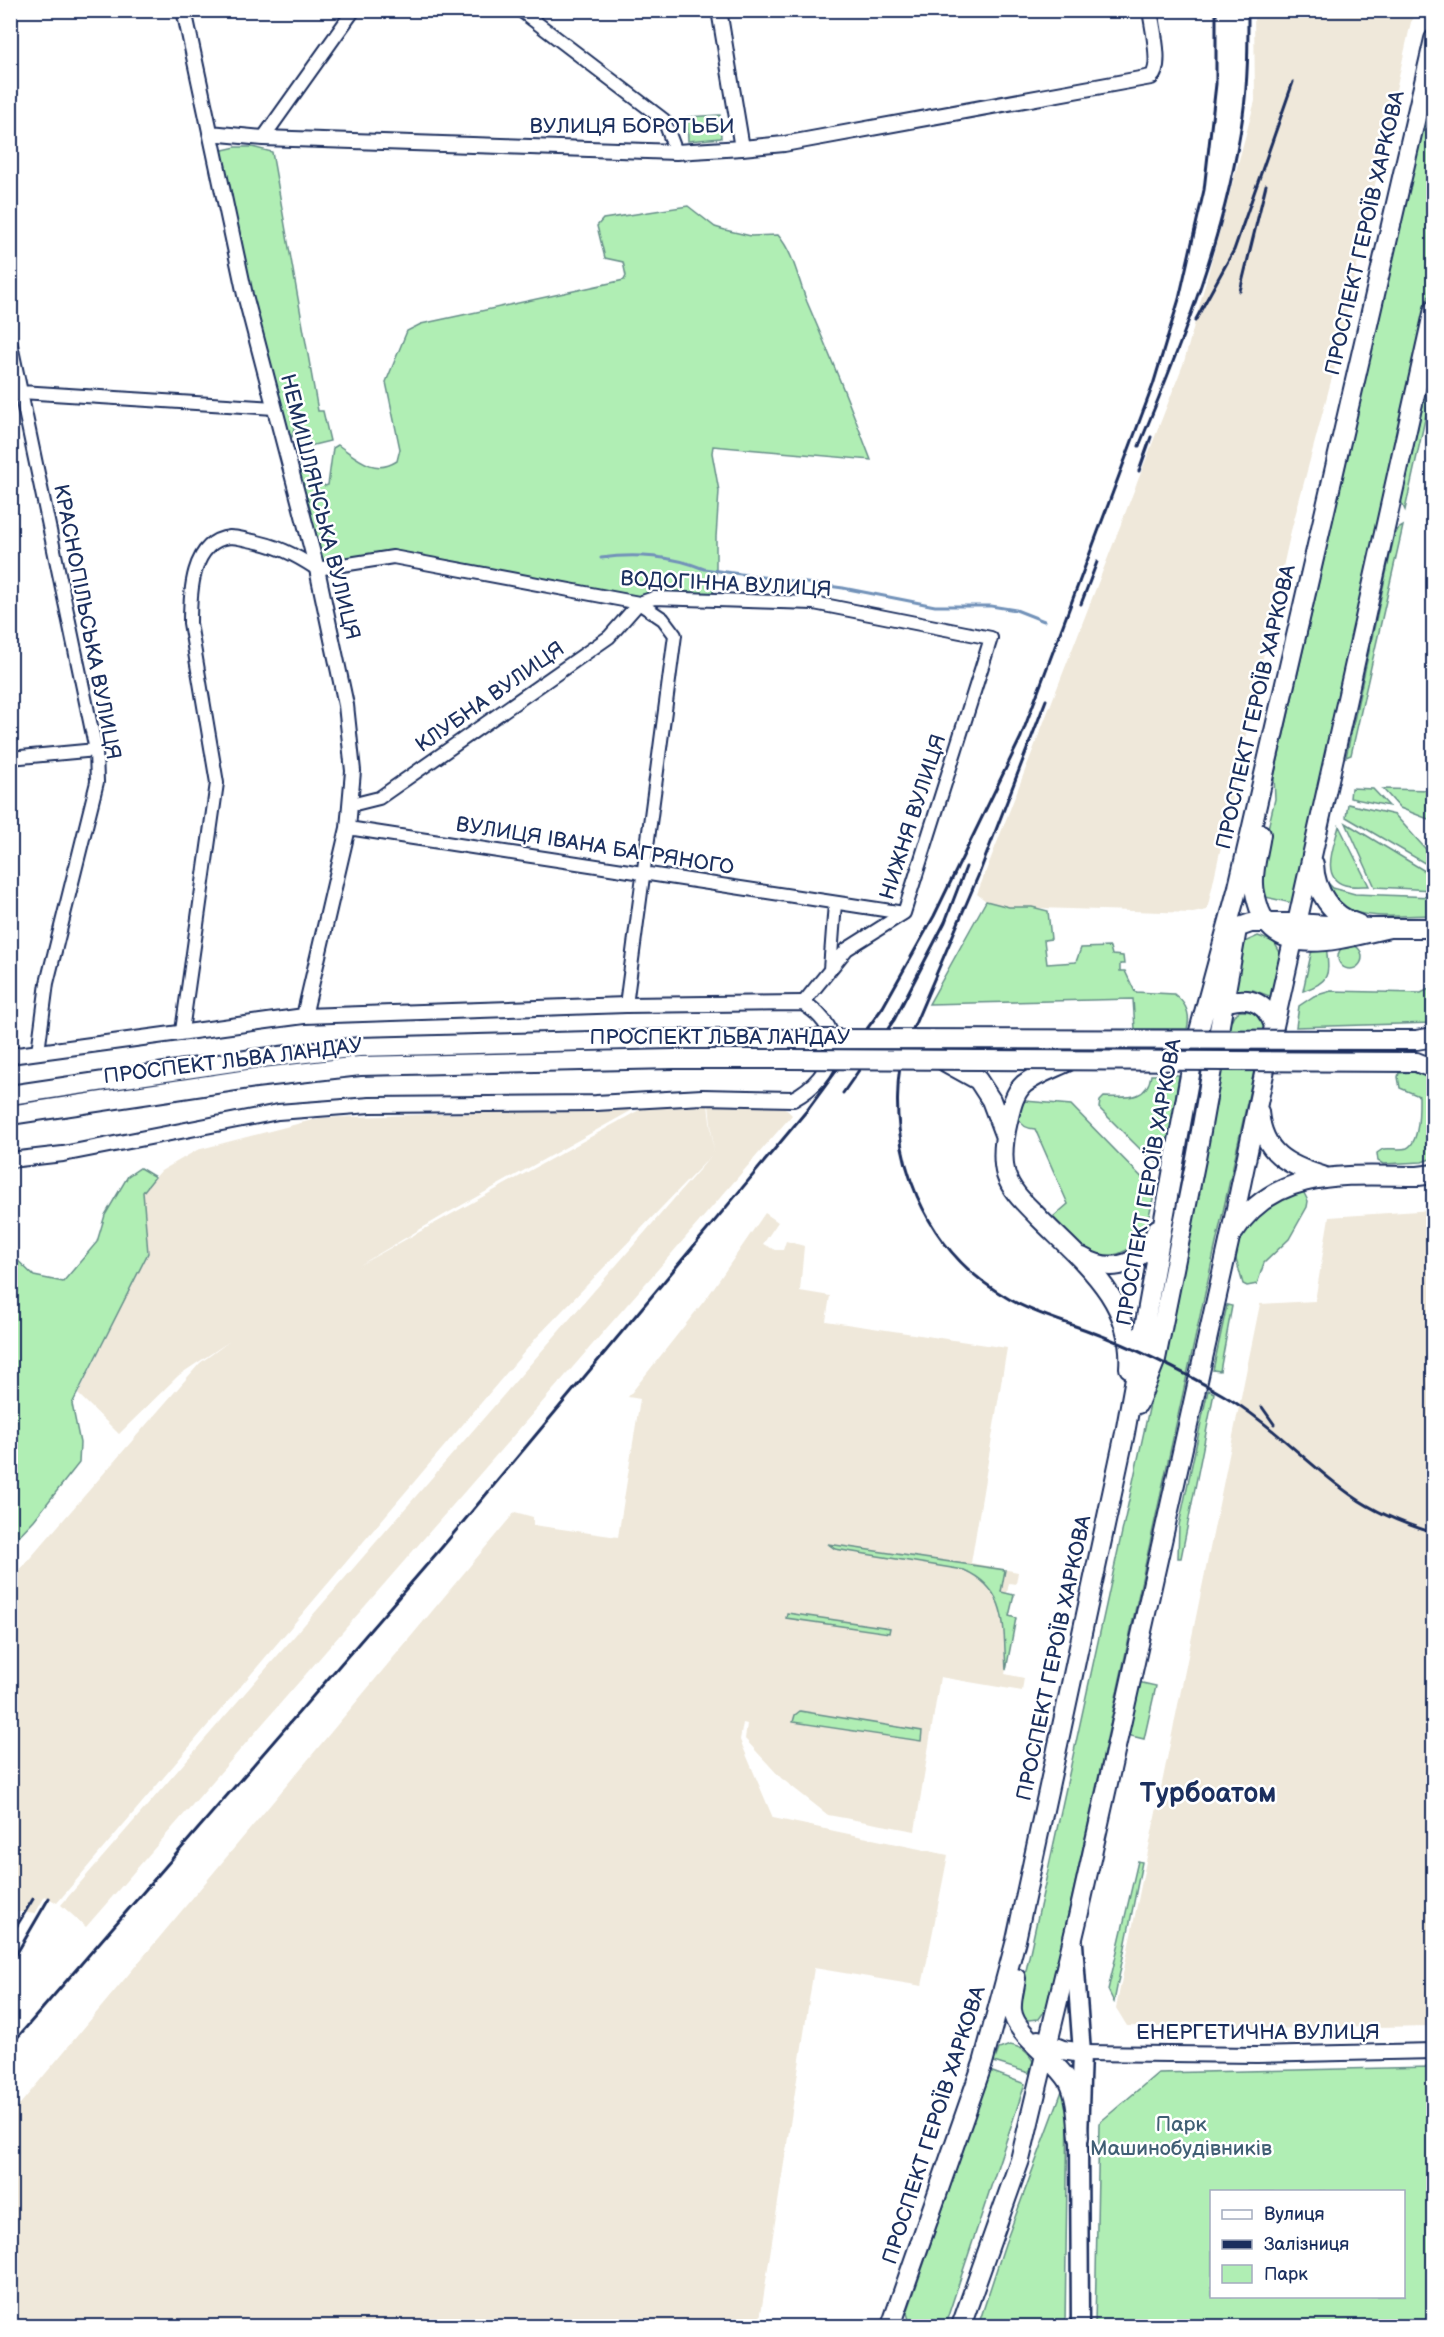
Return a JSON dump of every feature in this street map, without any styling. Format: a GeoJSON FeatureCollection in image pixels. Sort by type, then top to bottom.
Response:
{"type":"FeatureCollection","features":[{"type":"Feature","properties":{"kind":"main road","name":"ПРОСПЕКТ ГЕРОЇВ ХАРКОВА"},"geometry":{"type":"LineString","coordinates":[[1262,781],[1434,39]]}},
{"type":"Feature","properties":{"kind":"main road"},"geometry":{"type":"LineString","coordinates":[[961,2326],[1016,2171],[1055,2011],[1229,1242],[1314,843],[1434,309]]}},
{"type":"Feature","properties":{"kind":"main road"},"geometry":{"type":"LineString","coordinates":[[1262,781],[1264,813],[1254,881],[1257,900],[1268,925]]}},
{"type":"Feature","properties":{"kind":"main road"},"geometry":{"type":"LineString","coordinates":[[1125,1433],[1156,1359],[1196,1159],[1220,1023],[1232,1002],[1229,941],[1261,809],[1262,781]]}},
{"type":"Feature","properties":{"kind":"main road"},"geometry":{"type":"LineString","coordinates":[[1314,843],[1315,879],[1325,899],[1345,919],[1380,928]]}},
{"type":"Feature","properties":{"kind":"main road"},"geometry":{"type":"LineString","coordinates":[[1229,941],[1268,925],[1296,930],[1434,928]]}},
{"type":"Feature","properties":{"kind":"main road","name":"ПРОСПЕКТ ГЕРОЇВ ХАРКОВА"},"geometry":{"type":"LineString","coordinates":[[896,2325],[983,2063],[1016,1940],[1125,1433],[1174,1173],[1189,1074],[1200,1027],[1229,941]]}},
{"type":"Feature","properties":{"kind":"main road"},"geometry":{"type":"LineString","coordinates":[[1200,1027],[1210,1010],[1232,1002],[1250,1000],[1261,1004],[1268,1011],[1274,1026]]}},
{"type":"Feature","properties":{"kind":"main road","name":"ПРОСПЕКТ ЛЬВА ЛАНДАУ"},"geometry":{"type":"LineString","coordinates":[[10,1095],[253,1059],[359,1047],[694,1039],[1428,1039]]}},
{"type":"Feature","properties":{"kind":"main road","name":"ПРОСПЕКТ ЛЬВА ЛАНДАУ"},"geometry":{"type":"LineString","coordinates":[[10,1115],[255,1078],[360,1066],[674,1059],[1425,1062]]}},
{"type":"Feature","properties":{"kind":"main road"},"geometry":{"type":"LineString","coordinates":[[940,1059],[978,1080],[991,1100],[1005,1137]]}},
{"type":"Feature","properties":{"kind":"main road"},"geometry":{"type":"LineString","coordinates":[[1073,1059],[1032,1078],[1022,1086],[1014,1100],[1005,1137],[1005,1166],[1014,1190],[1110,1293],[1125,1323],[1130,1356],[1125,1433]]}},
{"type":"Feature","properties":{"kind":"main road"},"geometry":{"type":"LineString","coordinates":[[1425,1062],[1434,1069]]}},
{"type":"Feature","properties":{"kind":"main road"},"geometry":{"type":"LineString","coordinates":[[1258,1104],[1263,1134],[1277,1154],[1296,1167],[1325,1176]]}},
{"type":"Feature","properties":{"kind":"main road"},"geometry":{"type":"LineString","coordinates":[[1072,1251],[1093,1263],[1106,1266],[1124,1264],[1144,1253],[1154,1236],[1174,1173]]}},
{"type":"Feature","properties":{"kind":"main road"},"geometry":{"type":"LineString","coordinates":[[1229,1242],[1242,1220],[1265,1200],[1290,1186],[1325,1176],[1429,1173]]}},
{"type":"Feature","properties":{"kind":"main road"},"geometry":{"type":"LineString","coordinates":[[1073,1934],[1082,2054],[1079,2137],[1080,2326]]}},
{"type":"Feature","properties":{"kind":"main road"},"geometry":{"type":"LineString","coordinates":[[1016,1940],[1016,1978],[1012,2011],[1015,2022],[1026,2034],[1046,2049],[1071,2087],[1079,2137]]}},
{"type":"Feature","properties":{"kind":"main road"},"geometry":{"type":"LineString","coordinates":[[1012,2011],[1019,2020],[1033,2023],[1044,2020],[1055,2011]]}},
{"type":"Feature","properties":{"kind":"main road"},"geometry":{"type":"LineString","coordinates":[[1046,2049],[1082,2054]]}},
{"type":"Feature","properties":{"kind":"street","name":"НЕМИШЛЯНСЬКА ВУЛИЦЯ"},"geometry":{"type":"LineString","coordinates":[[184,10],[245,295],[317,569],[346,705],[353,771],[348,828],[304,1016]]}},
{"type":"Feature","properties":{"kind":"street"},"geometry":{"type":"LineString","coordinates":[[263,138],[354,10]]}},
{"type":"Feature","properties":{"kind":"street"},"geometry":{"type":"LineString","coordinates":[[520,10],[664,120],[676,152]]}},
{"type":"Feature","properties":{"kind":"street"},"geometry":{"type":"LineString","coordinates":[[719,10],[742,148]]}},
{"type":"Feature","properties":{"kind":"street","name":"ВУЛИЦЯ БОРОТЬБИ"},"geometry":{"type":"LineString","coordinates":[[210,133],[263,138],[676,152],[796,142],[1146,79],[1155,74],[1157,64],[1150,10]]}},
{"type":"Feature","properties":{"kind":"street","name":"КРАСНОПІЛЬСЬКА ВУЛИЦЯ"},"geometry":{"type":"LineString","coordinates":[[10,340],[16,393],[96,750],[97,782],[47,983],[38,1052]]}},
{"type":"Feature","properties":{"kind":"street"},"geometry":{"type":"LineString","coordinates":[[16,393],[274,408]]}},
{"type":"Feature","properties":{"kind":"street"},"geometry":{"type":"LineString","coordinates":[[182,1031],[217,783],[190,623],[193,578],[200,557],[209,546],[218,540],[231,537],[263,543],[288,551],[317,569]]}},
{"type":"Feature","properties":{"kind":"street","name":"ВОДОГІННА ВУЛИЦЯ"},"geometry":{"type":"LineString","coordinates":[[317,569],[393,557],[639,603],[654,598],[814,603],[991,638]]}},
{"type":"Feature","properties":{"kind":"street"},"geometry":{"type":"LineString","coordinates":[[626,1005],[675,635],[663,619],[639,603]]}},
{"type":"Feature","properties":{"kind":"street","name":"КЛУБНА ВУЛИЦЯ"},"geometry":{"type":"LineString","coordinates":[[351,805],[379,798],[609,637],[639,603]]}},
{"type":"Feature","properties":{"kind":"street","name":"НИЖНЯ ВУЛИЦЯ"},"geometry":{"type":"LineString","coordinates":[[803,1002],[847,949],[904,913],[991,638]]}},
{"type":"Feature","properties":{"kind":"street"},"geometry":{"type":"LineString","coordinates":[[10,758],[96,750]]}},
{"type":"Feature","properties":{"kind":"street","name":"ВУЛИЦЯ ІВАНА БАГРЯНОГО"},"geometry":{"type":"LineString","coordinates":[[348,828],[904,913]]}},
{"type":"Feature","properties":{"kind":"street"},"geometry":{"type":"LineString","coordinates":[[830,969],[836,903]]}},
{"type":"Feature","properties":{"kind":"street"},"geometry":{"type":"LineString","coordinates":[[10,1056],[304,1016],[626,1005],[803,1002],[828,1026],[831,1049],[828,1065],[820,1079],[805,1093],[793,1099],[702,1097],[596,1103],[370,1105],[324,1108],[255,1116],[63,1154],[10,1160]]}},
{"type":"Feature","properties":{"kind":"street","name":"ЕНЕРГЕТИЧНА ВУЛИЦЯ"},"geometry":{"type":"LineString","coordinates":[[1082,2054],[1257,2055],[1434,2051]]}},
{"type":"Feature","properties":{"kind":"shaded area"},"geometry":{"type":"Polygon","coordinates":[[[1254,11],[1419,11],[1411,22],[1334,370],[1291,531],[1207,910],[1193,913],[1009,907],[986,901],[977,894],[1184,362],[1255,101],[1254,11]]]}},
{"type":"Feature","properties":{"kind":"shaded area"},"geometry":{"type":"Polygon","coordinates":[[[780,1103],[792,1115],[86,1927],[61,1905],[712,1155],[537,1337],[57,1903],[45,1896],[35,1914],[11,1911],[11,1580],[200,1363],[230,1341],[179,1375],[119,1434],[78,1394],[148,1253],[143,1191],[161,1171],[197,1150],[320,1118],[636,1108],[444,1215],[358,1266],[641,1109],[708,1105],[714,1153],[709,1104],[780,1103]]]}},
{"type":"Feature","properties":{"kind":"shaded area","name":"Турбоатом"},"geometry":{"type":"Polygon","coordinates":[[[1433,1210],[1433,2026],[1256,2029],[1127,2026],[1116,2008],[1260,1304],[1315,1301],[1329,1217],[1433,1210]]]}},
{"type":"Feature","properties":{"kind":"shaded area"},"geometry":{"type":"Polygon","coordinates":[[[765,1213],[778,1222],[763,1244],[775,1250],[783,1250],[786,1241],[804,1246],[800,1291],[830,1296],[826,1321],[1007,1348],[971,1563],[1018,1572],[1016,1584],[1009,1583],[1007,1593],[1014,1595],[1010,1616],[1016,1618],[1005,1674],[1024,1678],[1022,1691],[940,1677],[915,1831],[828,1815],[781,1778],[745,1739],[747,1724],[743,1723],[740,1740],[773,1818],[948,1855],[922,1986],[814,1968],[759,2326],[11,2326],[11,2115],[515,1512],[533,1517],[533,1525],[618,1537],[640,1399],[628,1397],[708,1296],[765,1213]]]}},
{"type":"Feature","properties":{"kind":"green space"},"geometry":{"type":"Polygon","coordinates":[[[1433,83],[1433,276],[1292,903],[1261,896],[1263,849],[1275,799],[1274,777],[1433,83]]]}},
{"type":"Feature","properties":{"kind":"green space"},"geometry":{"type":"Polygon","coordinates":[[[720,115],[721,138],[688,141],[687,117],[720,115]]]}},
{"type":"Feature","properties":{"kind":"green space"},"geometry":{"type":"Polygon","coordinates":[[[236,147],[252,147],[272,152],[318,411],[323,411],[330,441],[301,448],[295,424],[292,437],[288,439],[214,152],[236,147]]]}},
{"type":"Feature","properties":{"kind":"green space"},"geometry":{"type":"Polygon","coordinates":[[[688,206],[715,227],[751,236],[778,235],[792,258],[807,302],[871,460],[713,446],[712,453],[719,491],[716,590],[710,593],[654,598],[639,603],[393,557],[317,569],[292,477],[300,468],[308,467],[322,484],[328,485],[333,448],[338,445],[359,460],[373,466],[381,467],[397,461],[400,449],[386,382],[407,331],[421,324],[624,280],[626,276],[623,262],[605,258],[597,226],[603,219],[688,206]]]}},
{"type":"Feature","properties":{"kind":"green space"},"geometry":{"type":"Polygon","coordinates":[[[1433,361],[1433,383],[1405,510],[1401,501],[1433,361]]]}},
{"type":"Feature","properties":{"kind":"green space"},"geometry":{"type":"Polygon","coordinates":[[[1403,526],[1351,755],[1346,757],[1394,537],[1398,529],[1403,526]]]}},
{"type":"Feature","properties":{"kind":"green space"},"geometry":{"type":"Polygon","coordinates":[[[1351,788],[1373,789],[1389,806],[1350,798],[1351,788]]]}},
{"type":"Feature","properties":{"kind":"green space"},"geometry":{"type":"Polygon","coordinates":[[[1383,789],[1433,790],[1433,821],[1400,808],[1383,789]]]}},
{"type":"Feature","properties":{"kind":"green space"},"geometry":{"type":"Polygon","coordinates":[[[1348,804],[1395,815],[1433,857],[1433,868],[1346,817],[1348,804]]]}},
{"type":"Feature","properties":{"kind":"green space"},"geometry":{"type":"Polygon","coordinates":[[[1346,823],[1433,876],[1433,890],[1375,887],[1346,823]]]}},
{"type":"Feature","properties":{"kind":"green space"},"geometry":{"type":"Polygon","coordinates":[[[1339,826],[1369,886],[1345,885],[1337,881],[1333,875],[1332,850],[1339,826]]]}},
{"type":"Feature","properties":{"kind":"green space"},"geometry":{"type":"Polygon","coordinates":[[[1325,880],[1333,888],[1355,894],[1433,897],[1433,915],[1375,916],[1354,911],[1345,907],[1332,895],[1325,887],[1325,880]]]}},
{"type":"Feature","properties":{"kind":"green space"},"geometry":{"type":"Polygon","coordinates":[[[986,901],[1009,907],[1032,907],[1048,911],[1051,939],[1044,940],[1047,964],[1076,962],[1081,948],[1110,947],[1112,955],[1123,956],[1124,964],[1120,964],[1120,971],[1125,971],[1135,992],[1174,994],[1178,998],[1188,1014],[1187,1029],[1135,1029],[1133,999],[929,1004],[986,901]]]}},
{"type":"Feature","properties":{"kind":"green space"},"geometry":{"type":"Polygon","coordinates":[[[1258,936],[1274,942],[1281,954],[1272,997],[1253,990],[1232,991],[1242,943],[1258,936]]]}},
{"type":"Feature","properties":{"kind":"green space"},"geometry":{"type":"Polygon","coordinates":[[[1326,943],[1327,974],[1320,983],[1303,991],[1313,945],[1326,943]]]}},
{"type":"Feature","properties":{"kind":"green space"},"geometry":{"type":"Polygon","coordinates":[[[1350,945],[1359,948],[1362,957],[1359,966],[1350,969],[1341,966],[1338,957],[1341,948],[1350,945]]]}},
{"type":"Feature","properties":{"kind":"green space"},"geometry":{"type":"Polygon","coordinates":[[[1433,987],[1433,1023],[1296,1027],[1299,1006],[1314,996],[1331,991],[1421,993],[1433,987]]]}},
{"type":"Feature","properties":{"kind":"green space"},"geometry":{"type":"Polygon","coordinates":[[[1240,1011],[1256,1012],[1264,1024],[1263,1030],[1048,2006],[1039,2019],[1028,2020],[1022,2016],[1020,1998],[1159,1363],[1228,1027],[1234,1015],[1240,1011]]]}},
{"type":"Feature","properties":{"kind":"green space"},"geometry":{"type":"Polygon","coordinates":[[[1415,1072],[1433,1079],[1433,1158],[1422,1162],[1383,1164],[1378,1161],[1377,1153],[1383,1149],[1407,1148],[1411,1145],[1417,1132],[1419,1096],[1400,1088],[1398,1077],[1399,1073],[1415,1072]]]}},
{"type":"Feature","properties":{"kind":"green space"},"geometry":{"type":"Polygon","coordinates":[[[1151,1075],[1179,1075],[1167,1153],[1163,1161],[1158,1163],[1145,1154],[1099,1108],[1100,1101],[1104,1097],[1127,1097],[1140,1094],[1149,1084],[1151,1075]]]}},
{"type":"Feature","properties":{"kind":"green space"},"geometry":{"type":"Polygon","coordinates":[[[1025,1101],[1071,1105],[1155,1191],[1142,1235],[1132,1247],[1119,1254],[1097,1255],[1075,1241],[1053,1217],[1068,1204],[1035,1129],[1025,1126],[1019,1119],[1019,1110],[1025,1101]]]}},
{"type":"Feature","properties":{"kind":"green space"},"geometry":{"type":"Polygon","coordinates":[[[140,1168],[155,1177],[143,1192],[148,1253],[72,1404],[80,1443],[79,1463],[34,1520],[11,1544],[11,1254],[34,1276],[63,1282],[97,1242],[105,1215],[128,1176],[140,1168]]]}},
{"type":"Feature","properties":{"kind":"green space"},"geometry":{"type":"Polygon","coordinates":[[[1303,1191],[1308,1201],[1307,1207],[1289,1239],[1264,1263],[1257,1284],[1247,1286],[1243,1284],[1235,1256],[1238,1236],[1270,1203],[1303,1191]]]}},
{"type":"Feature","properties":{"kind":"green space"},"geometry":{"type":"Polygon","coordinates":[[[1227,1305],[1232,1306],[1220,1371],[1213,1370],[1227,1305]]]}},
{"type":"Feature","properties":{"kind":"green space"},"geometry":{"type":"Polygon","coordinates":[[[1208,1390],[1214,1393],[1181,1558],[1178,1558],[1179,1525],[1208,1390]]]}},
{"type":"Feature","properties":{"kind":"green space"},"geometry":{"type":"Polygon","coordinates":[[[828,1544],[1005,1570],[1001,1592],[1014,1595],[1009,1616],[1016,1618],[1006,1670],[1001,1611],[989,1588],[979,1578],[964,1570],[835,1549],[828,1544]]]}},
{"type":"Feature","properties":{"kind":"green space"},"geometry":{"type":"Polygon","coordinates":[[[787,1613],[890,1628],[889,1633],[786,1618],[787,1613]]]}},
{"type":"Feature","properties":{"kind":"green space"},"geometry":{"type":"Polygon","coordinates":[[[1138,1682],[1156,1686],[1144,1739],[1127,1735],[1138,1682]]]}},
{"type":"Feature","properties":{"kind":"green space"},"geometry":{"type":"Polygon","coordinates":[[[800,1711],[922,1731],[921,1741],[793,1722],[795,1715],[800,1711]]]}},
{"type":"Feature","properties":{"kind":"green space"},"geometry":{"type":"Polygon","coordinates":[[[1138,1861],[1142,1862],[1114,2002],[1108,1990],[1138,1861]]]}},
{"type":"Feature","properties":{"kind":"green space"},"geometry":{"type":"Polygon","coordinates":[[[1010,2045],[1023,2050],[1031,2058],[1033,2061],[1029,2073],[994,2062],[999,2049],[1010,2045]]]}},
{"type":"Feature","properties":{"kind":"green space","name":"Парк Машинобудівників"},"geometry":{"type":"Polygon","coordinates":[[[1431,2067],[1430,2092],[1434,2092],[1433,2326],[1095,2326],[1099,2123],[1158,2073],[1431,2067]]]}},
{"type":"Feature","properties":{"kind":"green space"},"geometry":{"type":"Polygon","coordinates":[[[990,2071],[1025,2084],[946,2322],[933,2326],[909,2320],[907,2313],[990,2071]]]}},
{"type":"Feature","properties":{"kind":"green space"},"geometry":{"type":"Polygon","coordinates":[[[1062,2091],[1068,2104],[1065,2326],[978,2326],[1005,2244],[1062,2091]]]}},
{"type":"Feature","properties":{"kind":"waterway"},"geometry":{"type":"LineString","coordinates":[[601,558],[627,556],[667,558],[704,569],[843,588],[935,606],[991,606],[1016,610],[1044,621]]}},
{"type":"Feature","properties":{"kind":"railway"},"geometry":{"type":"LineString","coordinates":[[10,2046],[443,1546],[809,1108],[883,1007],[934,916],[1021,737],[1153,385],[1179,299],[1204,190],[1216,84],[1216,10]]}},
{"type":"Feature","properties":{"kind":"railway"},"geometry":{"type":"LineString","coordinates":[[1139,446],[1202,284],[1226,200],[1236,158],[1245,102],[1248,10]]}},
{"type":"Feature","properties":{"kind":"railway"},"geometry":{"type":"LineString","coordinates":[[1195,321],[1234,250],[1293,82]]}},
{"type":"Feature","properties":{"kind":"railway"},"geometry":{"type":"LineString","coordinates":[[1240,291],[1266,185]]}},
{"type":"Feature","properties":{"kind":"railway"},"geometry":{"type":"LineString","coordinates":[[1139,471],[1151,437]]}},
{"type":"Feature","properties":{"kind":"railway"},"geometry":{"type":"LineString","coordinates":[[1081,604],[1097,562]]}},
{"type":"Feature","properties":{"kind":"railway"},"geometry":{"type":"LineString","coordinates":[[909,1038],[979,874],[1046,700]]}},
{"type":"Feature","properties":{"kind":"railway"},"geometry":{"type":"LineString","coordinates":[[843,1093],[894,1020],[945,922],[966,867]]}},
{"type":"Feature","properties":{"kind":"railway"},"geometry":{"type":"LineString","coordinates":[[901,1059],[898,1094],[899,1129],[906,1164],[917,1196],[933,1227],[954,1254],[979,1279],[1018,1304],[1123,1345],[1207,1386],[1257,1418],[1335,1483],[1370,1507],[1434,1533]]}},
{"type":"Feature","properties":{"kind":"railway"},"geometry":{"type":"LineString","coordinates":[[1262,1407],[1274,1424]]}},
{"type":"Feature","properties":{"kind":"railway"},"geometry":{"type":"LineString","coordinates":[[10,1965],[49,1898]]}},
{"type":"Feature","properties":{"kind":"railway"},"geometry":{"type":"LineString","coordinates":[[10,1937],[33,1899]]}},
{"type":"Feature","properties":{"kind":"district","name":"Турбоатом"},"geometry":{"type":"Point","coordinates":[1208,1794]}}]}
